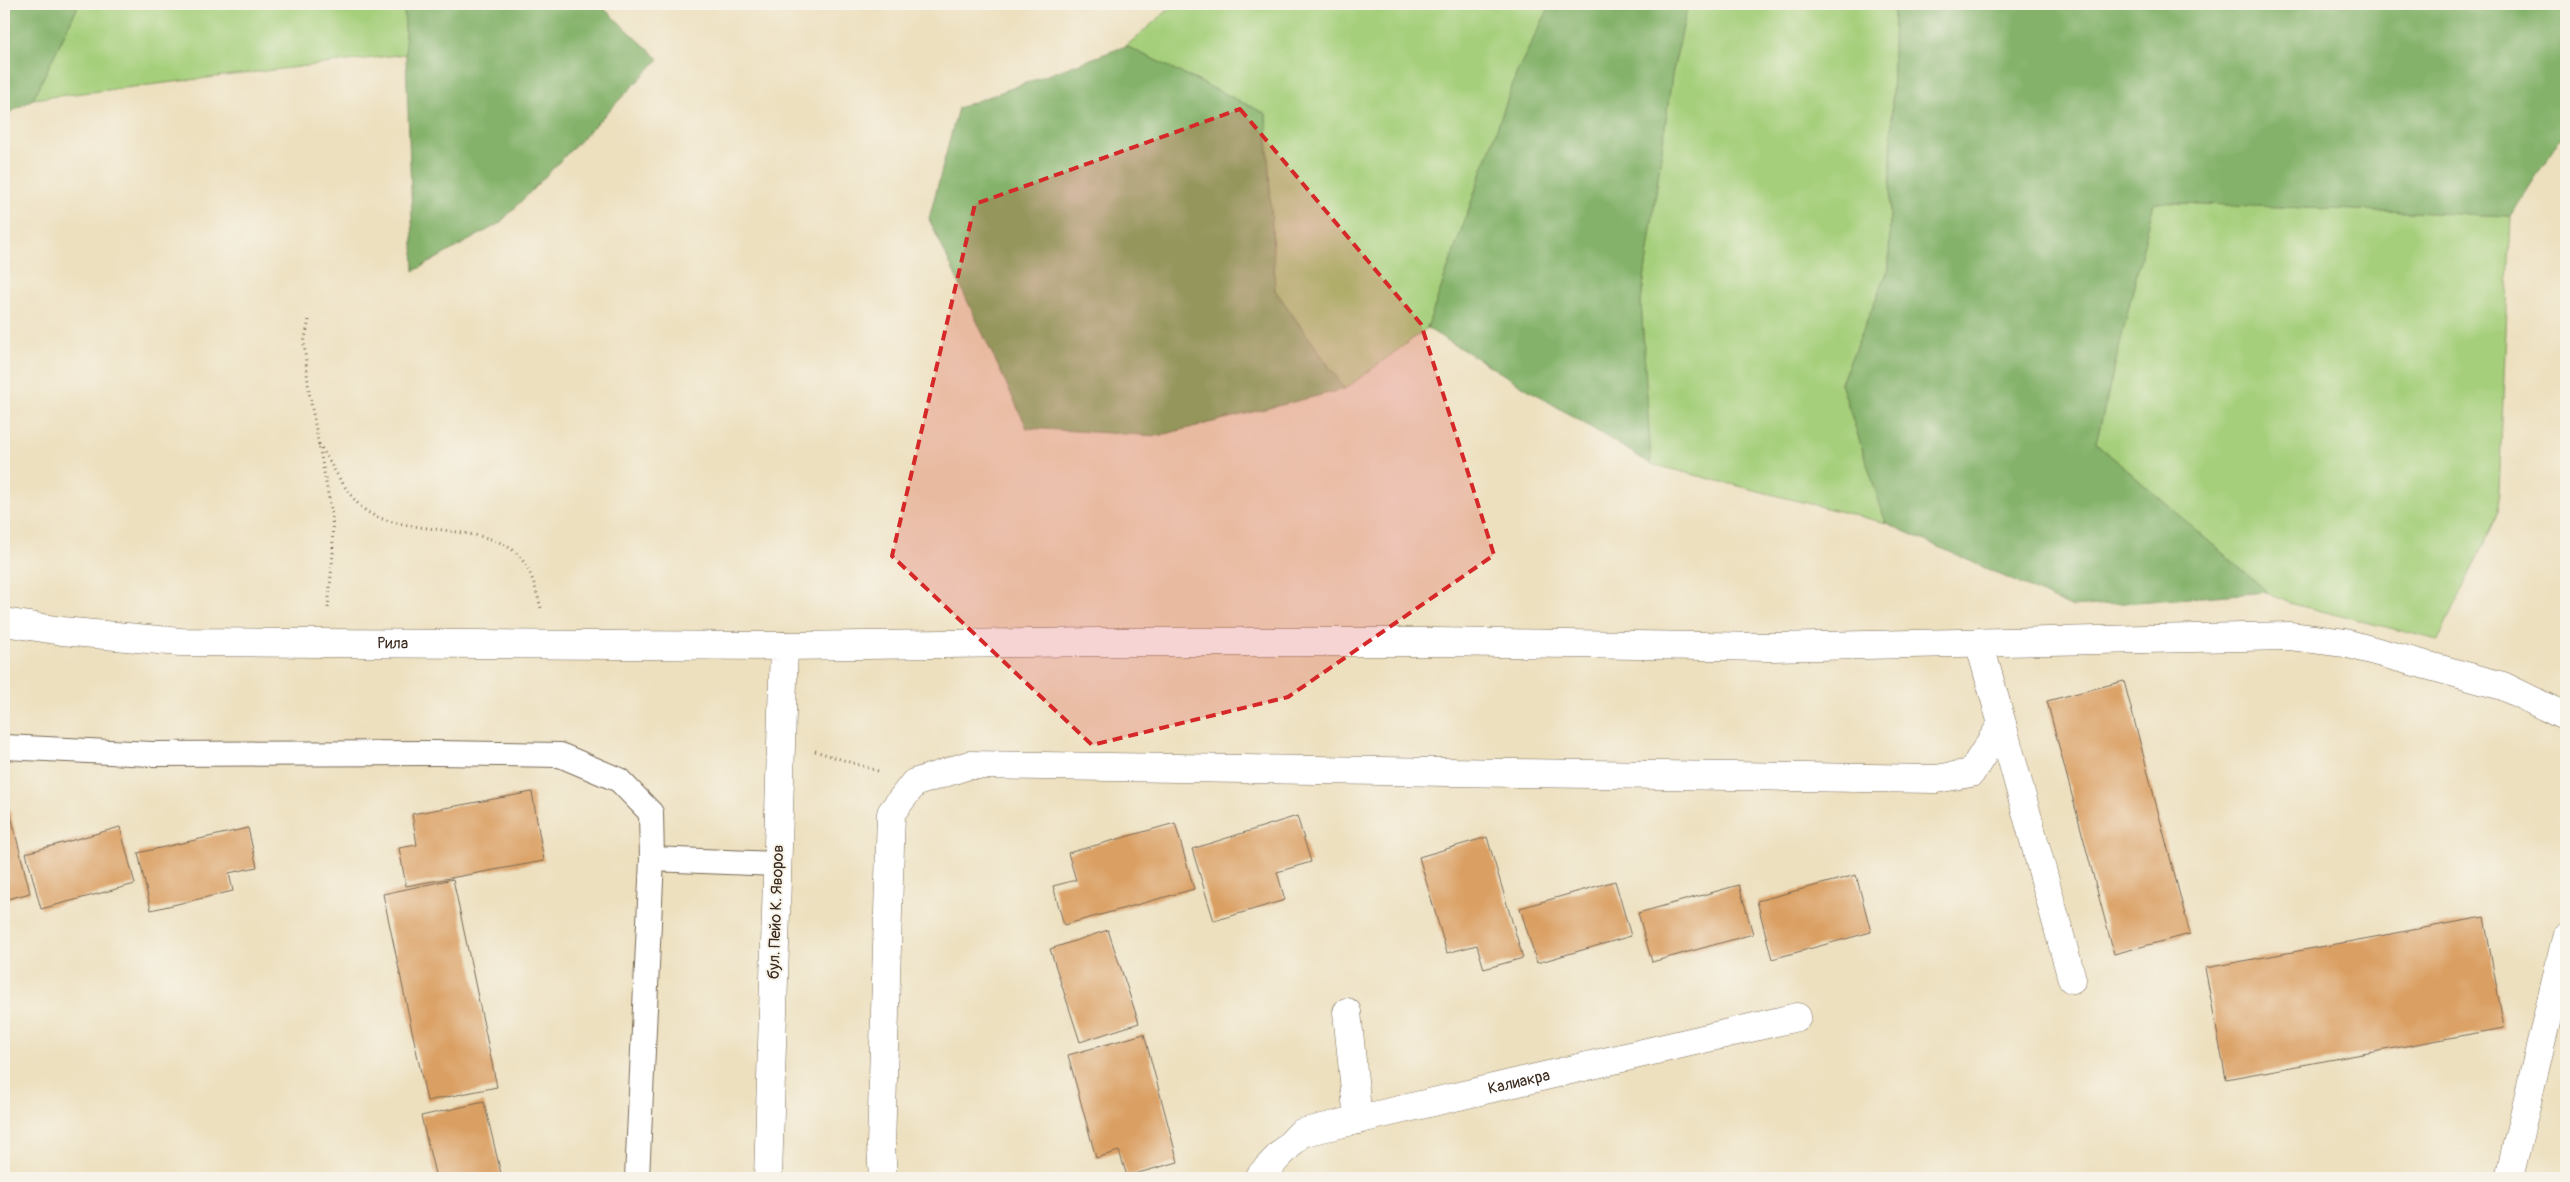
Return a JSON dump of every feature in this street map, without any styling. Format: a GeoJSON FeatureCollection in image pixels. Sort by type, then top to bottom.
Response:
{"type":"FeatureCollection","features":[{"type":"Feature","properties":{"kind":"street","name":"Рила"},"geometry":{"type":"LineString","coordinates":[[4,622],[62,631],[180,642],[325,644],[784,646],[1099,642],[1435,642],[1771,647],[2290,636],[2327,641],[2398,656],[2503,686],[2566,717]]}},
{"type":"Feature","properties":{"kind":"street"},"geometry":{"type":"LineString","coordinates":[[1979,642],[2072,979]]}},
{"type":"Feature","properties":{"kind":"street","name":"бул. Пейо К. Яворов"},"geometry":{"type":"LineString","coordinates":[[768,1178],[784,646]]}},
{"type":"Feature","properties":{"kind":"street"},"geometry":{"type":"LineString","coordinates":[[883,1178],[881,1146],[891,813],[914,783],[969,766],[1936,779],[1971,773],[2002,724]]}},
{"type":"Feature","properties":{"kind":"street"},"geometry":{"type":"LineString","coordinates":[[2509,1178],[2566,938]]}},
{"type":"Feature","properties":{"kind":"street"},"geometry":{"type":"LineString","coordinates":[[1347,1012],[1358,1120]]}},
{"type":"Feature","properties":{"kind":"street","name":"Калиакра"},"geometry":{"type":"LineString","coordinates":[[1258,1178],[1301,1133],[1797,1017]]}},
{"type":"Feature","properties":{"kind":"lane"},"geometry":{"type":"LineString","coordinates":[[4,747],[152,754],[437,753],[560,755],[618,780],[651,813],[652,859],[637,1178]]}},
{"type":"Feature","properties":{"kind":"lane"},"geometry":{"type":"LineString","coordinates":[[652,859],[777,864]]}},
{"type":"Feature","properties":{"kind":"path"},"geometry":{"type":"LineString","coordinates":[[309,320],[304,343],[309,392],[332,515],[332,553],[325,644]]}},
{"type":"Feature","properties":{"kind":"path"},"geometry":{"type":"LineString","coordinates":[[319,444],[357,503],[369,514],[396,523],[488,538],[509,548],[519,556],[534,585],[551,645]]}},
{"type":"Feature","properties":{"kind":"path"},"geometry":{"type":"LineString","coordinates":[[781,740],[872,769]]}},
{"type":"Feature","properties":{"kind":"highlighted area"},"geometry":{"type":"Polygon","coordinates":[[[1240,109],[1421,324],[1494,555],[1288,697],[1092,745],[892,556],[975,204],[1240,109]]]}},
{"type":"Feature","properties":{"kind":"green space"},"geometry":{"type":"Polygon","coordinates":[[[4,4],[79,4],[33,99],[4,116],[4,4]]]}},
{"type":"Feature","properties":{"kind":"green space"},"geometry":{"type":"Polygon","coordinates":[[[79,4],[404,4],[406,54],[33,99],[79,4]]]}},
{"type":"Feature","properties":{"kind":"green space"},"geometry":{"type":"Polygon","coordinates":[[[404,4],[599,4],[659,59],[500,223],[414,271],[404,4]]]}},
{"type":"Feature","properties":{"kind":"green space"},"geometry":{"type":"Polygon","coordinates":[[[1175,4],[1551,4],[1517,72],[1427,328],[1345,389],[1275,290],[1266,114],[1126,46],[1175,4]]]}},
{"type":"Feature","properties":{"kind":"green space"},"geometry":{"type":"Polygon","coordinates":[[[1551,4],[1688,4],[1672,75],[1641,302],[1651,464],[1427,328],[1517,72],[1551,4]]]}},
{"type":"Feature","properties":{"kind":"green space"},"geometry":{"type":"Polygon","coordinates":[[[1688,4],[1894,4],[1889,268],[1841,383],[1886,523],[1651,464],[1641,302],[1672,75],[1688,4]]]}},
{"type":"Feature","properties":{"kind":"green space"},"geometry":{"type":"Polygon","coordinates":[[[1894,4],[2566,4],[2566,129],[2511,216],[2154,202],[2096,443],[2267,592],[2071,607],[1886,523],[1841,383],[1889,268],[1894,4]]]}},
{"type":"Feature","properties":{"kind":"green space"},"geometry":{"type":"Polygon","coordinates":[[[1126,46],[1266,114],[1275,290],[1345,389],[1157,436],[1027,428],[929,219],[958,108],[1126,46]]]}},
{"type":"Feature","properties":{"kind":"green space"},"geometry":{"type":"Polygon","coordinates":[[[2154,202],[2511,216],[2498,514],[2438,640],[2289,603],[2267,592],[2096,443],[2154,202]]]}},
{"type":"Feature","properties":{"kind":"building"},"geometry":{"type":"Polygon","coordinates":[[[2124,681],[2190,934],[2114,954],[2047,701],[2124,681]]]}},
{"type":"Feature","properties":{"kind":"building"},"geometry":{"type":"Polygon","coordinates":[[[4,787],[30,893],[4,900],[4,787]]]}},
{"type":"Feature","properties":{"kind":"building"},"geometry":{"type":"Polygon","coordinates":[[[532,792],[544,861],[406,886],[399,848],[417,845],[412,814],[532,792]]]}},
{"type":"Feature","properties":{"kind":"building"},"geometry":{"type":"Polygon","coordinates":[[[1297,816],[1311,862],[1277,872],[1285,900],[1214,921],[1192,849],[1297,816]]]}},
{"type":"Feature","properties":{"kind":"building"},"geometry":{"type":"Polygon","coordinates":[[[1175,823],[1194,889],[1064,925],[1053,886],[1076,880],[1068,853],[1175,823]]]}},
{"type":"Feature","properties":{"kind":"building"},"geometry":{"type":"Polygon","coordinates":[[[120,827],[135,884],[41,909],[26,853],[120,827]]]}},
{"type":"Feature","properties":{"kind":"building"},"geometry":{"type":"Polygon","coordinates":[[[248,828],[257,867],[229,873],[233,891],[151,910],[138,853],[248,828]]]}},
{"type":"Feature","properties":{"kind":"building"},"geometry":{"type":"Polygon","coordinates":[[[1487,837],[1523,958],[1484,969],[1477,945],[1447,953],[1419,857],[1487,837]]]}},
{"type":"Feature","properties":{"kind":"building"},"geometry":{"type":"Polygon","coordinates":[[[1856,875],[1871,932],[1772,959],[1757,901],[1856,875]]]}},
{"type":"Feature","properties":{"kind":"building"},"geometry":{"type":"Polygon","coordinates":[[[453,879],[497,1087],[427,1101],[383,894],[453,879]]]}},
{"type":"Feature","properties":{"kind":"building"},"geometry":{"type":"Polygon","coordinates":[[[1615,881],[1631,936],[1537,963],[1520,908],[1615,881]]]}},
{"type":"Feature","properties":{"kind":"building"},"geometry":{"type":"Polygon","coordinates":[[[1739,885],[1753,934],[1652,962],[1638,913],[1739,885]]]}},
{"type":"Feature","properties":{"kind":"building"},"geometry":{"type":"Polygon","coordinates":[[[2484,917],[2504,1028],[2226,1079],[2205,968],[2484,917]]]}},
{"type":"Feature","properties":{"kind":"building"},"geometry":{"type":"Polygon","coordinates":[[[1108,930],[1139,1023],[1080,1042],[1050,949],[1108,930]]]}},
{"type":"Feature","properties":{"kind":"building"},"geometry":{"type":"Polygon","coordinates":[[[1144,1034],[1178,1162],[1127,1176],[1119,1151],[1096,1158],[1068,1055],[1144,1034]]]}},
{"type":"Feature","properties":{"kind":"building"},"geometry":{"type":"Polygon","coordinates":[[[484,1102],[502,1178],[436,1178],[421,1116],[484,1102]]]}}]}
